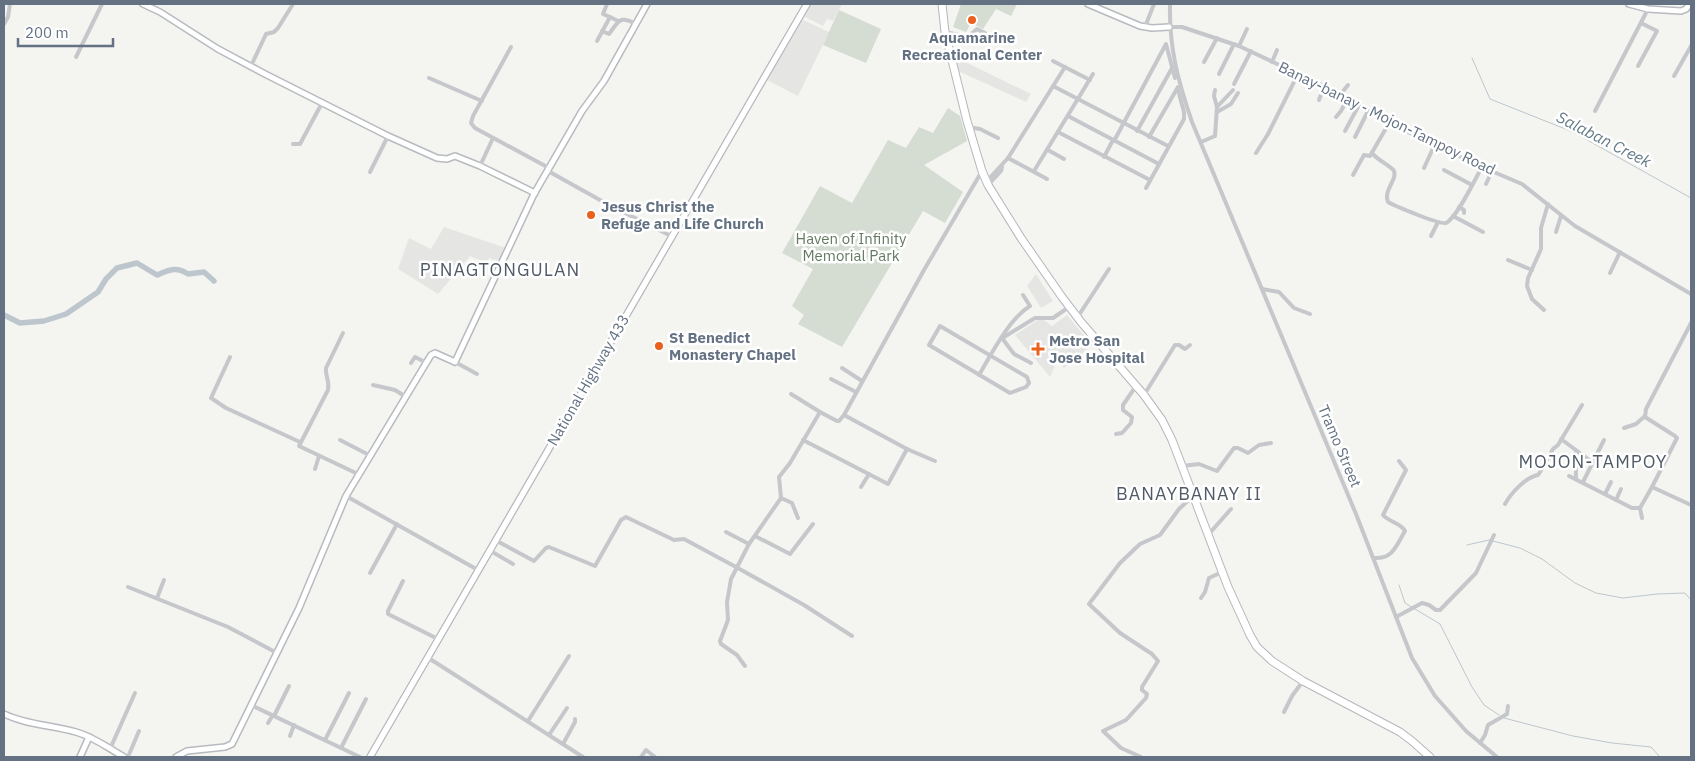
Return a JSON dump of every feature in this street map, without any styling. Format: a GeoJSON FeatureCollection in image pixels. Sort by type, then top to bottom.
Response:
{"type":"FeatureCollection","features":[{"type":"Feature","properties":{"kind":"highway"},"geometry":{"type":"LineString","coordinates":[[942,4],[945,32],[968,127],[987,183],[1021,238],[1077,318],[1137,386],[1162,420],[1172,440],[1222,572],[1257,647],[1272,662],[1303,681],[1400,732],[1430,757]]}},
{"type":"Feature","properties":{"kind":"main road","name":"National Highway 433"},"geometry":{"type":"LineString","coordinates":[[370,757],[807,4]]}},
{"type":"Feature","properties":{"kind":"street"},"geometry":{"type":"LineString","coordinates":[[4,24],[8,17],[10,4]]}},
{"type":"Feature","properties":{"kind":"street"},"geometry":{"type":"LineString","coordinates":[[76,58],[102,4]]}},
{"type":"Feature","properties":{"kind":"street"},"geometry":{"type":"LineString","coordinates":[[143,4],[160,12],[251,66],[388,136],[437,158],[447,159],[455,156],[535,193]]}},
{"type":"Feature","properties":{"kind":"street"},"geometry":{"type":"LineString","coordinates":[[251,66],[266,34],[274,32],[278,28],[293,4]]}},
{"type":"Feature","properties":{"kind":"street"},"geometry":{"type":"LineString","coordinates":[[607,4],[603,14],[618,21]]}},
{"type":"Feature","properties":{"kind":"street"},"geometry":{"type":"LineString","coordinates":[[455,362],[535,193],[582,110],[604,81],[647,4]]}},
{"type":"Feature","properties":{"kind":"street","name":"Banay-banay - Mojon-Tampoy Road"},"geometry":{"type":"LineString","coordinates":[[1088,4],[1145,27],[1182,27],[1218,38],[1240,46],[1324,86],[1388,123],[1522,184],[1575,226],[1691,294]]}},
{"type":"Feature","properties":{"kind":"street"},"geometry":{"type":"LineString","coordinates":[[1145,27],[1154,4]]}},
{"type":"Feature","properties":{"kind":"street","name":"Tramo Street"},"geometry":{"type":"LineString","coordinates":[[1170,4],[1169,27],[1179,86],[1192,122],[1374,558],[1406,645],[1420,674],[1435,696],[1466,731],[1497,757]]}},
{"type":"Feature","properties":{"kind":"street"},"geometry":{"type":"LineString","coordinates":[[1629,4],[1684,10],[1690,4]]}},
{"type":"Feature","properties":{"kind":"street"},"geometry":{"type":"LineString","coordinates":[[1595,111],[1641,23],[1645,7]]}},
{"type":"Feature","properties":{"kind":"street"},"geometry":{"type":"LineString","coordinates":[[597,42],[610,18]]}},
{"type":"Feature","properties":{"kind":"street"},"geometry":{"type":"LineString","coordinates":[[602,31],[608,34],[622,18],[627,18],[636,24]]}},
{"type":"Feature","properties":{"kind":"street"},"geometry":{"type":"LineString","coordinates":[[1638,66],[1657,32],[1641,23]]}},
{"type":"Feature","properties":{"kind":"street"},"geometry":{"type":"LineString","coordinates":[[945,32],[968,37],[976,29],[985,33]]}},
{"type":"Feature","properties":{"kind":"street"},"geometry":{"type":"LineString","coordinates":[[1240,46],[1248,29]]}},
{"type":"Feature","properties":{"kind":"street"},"geometry":{"type":"LineString","coordinates":[[1204,62],[1218,38]]}},
{"type":"Feature","properties":{"kind":"street"},"geometry":{"type":"LineString","coordinates":[[1104,157],[1166,44],[1178,87],[1184,119],[1146,188]]}},
{"type":"Feature","properties":{"kind":"street"},"geometry":{"type":"LineString","coordinates":[[1219,74],[1234,44]]}},
{"type":"Feature","properties":{"kind":"street"},"geometry":{"type":"LineString","coordinates":[[511,47],[473,116],[471,123],[475,128],[609,205],[672,236]]}},
{"type":"Feature","properties":{"kind":"street"},"geometry":{"type":"LineString","coordinates":[[1674,76],[1691,49]]}},
{"type":"Feature","properties":{"kind":"street"},"geometry":{"type":"LineString","coordinates":[[1272,62],[1277,50]]}},
{"type":"Feature","properties":{"kind":"street"},"geometry":{"type":"LineString","coordinates":[[1234,84],[1251,52]]}},
{"type":"Feature","properties":{"kind":"street"},"geometry":{"type":"LineString","coordinates":[[1053,62],[1090,80]]}},
{"type":"Feature","properties":{"kind":"street"},"geometry":{"type":"LineString","coordinates":[[987,183],[1008,158],[1065,67]]}},
{"type":"Feature","properties":{"kind":"street"},"geometry":{"type":"LineString","coordinates":[[1136,131],[1172,68]]}},
{"type":"Feature","properties":{"kind":"street"},"geometry":{"type":"LineString","coordinates":[[1034,171],[1094,74]]}},
{"type":"Feature","properties":{"kind":"street"},"geometry":{"type":"LineString","coordinates":[[1256,153],[1268,134],[1298,74]]}},
{"type":"Feature","properties":{"kind":"street"},"geometry":{"type":"LineString","coordinates":[[429,78],[482,101]]}},
{"type":"Feature","properties":{"kind":"street"},"geometry":{"type":"LineString","coordinates":[[1053,86],[1136,131],[1168,146]]}},
{"type":"Feature","properties":{"kind":"street"},"geometry":{"type":"LineString","coordinates":[[1319,100],[1324,86]]}},
{"type":"Feature","properties":{"kind":"street"},"geometry":{"type":"LineString","coordinates":[[1340,95],[1348,86]]}},
{"type":"Feature","properties":{"kind":"street"},"geometry":{"type":"LineString","coordinates":[[1149,137],[1178,87]]}},
{"type":"Feature","properties":{"kind":"street"},"geometry":{"type":"LineString","coordinates":[[1201,142],[1216,136],[1217,107],[1214,96],[1215,90]]}},
{"type":"Feature","properties":{"kind":"street"},"geometry":{"type":"LineString","coordinates":[[1217,107],[1233,90]]}},
{"type":"Feature","properties":{"kind":"street"},"geometry":{"type":"LineString","coordinates":[[1217,112],[1231,104],[1238,93]]}},
{"type":"Feature","properties":{"kind":"street"},"geometry":{"type":"LineString","coordinates":[[1336,117],[1347,99]]}},
{"type":"Feature","properties":{"kind":"street"},"geometry":{"type":"LineString","coordinates":[[293,144],[300,144],[322,103]]}},
{"type":"Feature","properties":{"kind":"street"},"geometry":{"type":"LineString","coordinates":[[1345,131],[1359,106]]}},
{"type":"Feature","properties":{"kind":"street"},"geometry":{"type":"LineString","coordinates":[[1355,137],[1368,111]]}},
{"type":"Feature","properties":{"kind":"street"},"geometry":{"type":"LineString","coordinates":[[1068,116],[1159,164]]}},
{"type":"Feature","properties":{"kind":"street"},"geometry":{"type":"LineString","coordinates":[[1353,175],[1364,155],[1369,157],[1372,153],[1388,123]]}},
{"type":"Feature","properties":{"kind":"street"},"geometry":{"type":"LineString","coordinates":[[968,127],[980,129],[998,138]]}},
{"type":"Feature","properties":{"kind":"street"},"geometry":{"type":"LineString","coordinates":[[1058,132],[1150,180]]}},
{"type":"Feature","properties":{"kind":"street"},"geometry":{"type":"LineString","coordinates":[[370,172],[388,136]]}},
{"type":"Feature","properties":{"kind":"street"},"geometry":{"type":"LineString","coordinates":[[480,166],[493,138]]}},
{"type":"Feature","properties":{"kind":"street"},"geometry":{"type":"LineString","coordinates":[[1424,168],[1435,144]]}},
{"type":"Feature","properties":{"kind":"street"},"geometry":{"type":"LineString","coordinates":[[1048,150],[1064,159]]}},
{"type":"Feature","properties":{"kind":"street"},"geometry":{"type":"LineString","coordinates":[[1372,153],[1394,172],[1395,177],[1386,196],[1388,202],[1410,213],[1438,222],[1446,222],[1453,216],[1482,167]]}},
{"type":"Feature","properties":{"kind":"street"},"geometry":{"type":"LineString","coordinates":[[1008,158],[1047,179]]}},
{"type":"Feature","properties":{"kind":"street"},"geometry":{"type":"LineString","coordinates":[[1444,170],[1472,185]]}},
{"type":"Feature","properties":{"kind":"street"},"geometry":{"type":"LineString","coordinates":[[791,394],[820,412],[840,421],[982,171]]}},
{"type":"Feature","properties":{"kind":"street"},"geometry":{"type":"LineString","coordinates":[[1486,184],[1492,171]]}},
{"type":"Feature","properties":{"kind":"street"},"geometry":{"type":"LineString","coordinates":[[1544,310],[1529,295],[1527,283],[1541,249],[1541,228],[1548,204]]}},
{"type":"Feature","properties":{"kind":"street"},"geometry":{"type":"LineString","coordinates":[[1459,207],[1464,210],[1464,213]]}},
{"type":"Feature","properties":{"kind":"street"},"geometry":{"type":"LineString","coordinates":[[1453,216],[1483,232]]}},
{"type":"Feature","properties":{"kind":"street"},"geometry":{"type":"LineString","coordinates":[[1556,232],[1561,216]]}},
{"type":"Feature","properties":{"kind":"street"},"geometry":{"type":"LineString","coordinates":[[1431,236],[1438,222]]}},
{"type":"Feature","properties":{"kind":"street"},"geometry":{"type":"LineString","coordinates":[[1610,274],[1620,252]]}},
{"type":"Feature","properties":{"kind":"street"},"geometry":{"type":"LineString","coordinates":[[1508,260],[1532,270]]}},
{"type":"Feature","properties":{"kind":"street"},"geometry":{"type":"LineString","coordinates":[[1077,318],[1109,269]]}},
{"type":"Feature","properties":{"kind":"street"},"geometry":{"type":"LineString","coordinates":[[1262,289],[1279,292],[1294,308],[1310,314]]}},
{"type":"Feature","properties":{"kind":"street"},"geometry":{"type":"LineString","coordinates":[[979,375],[1002,338],[1022,311],[1030,306],[1023,295]]}},
{"type":"Feature","properties":{"kind":"street"},"geometry":{"type":"LineString","coordinates":[[1002,338],[1031,319],[1039,316],[1053,318],[1069,307]]}},
{"type":"Feature","properties":{"kind":"street"},"geometry":{"type":"LineString","coordinates":[[1624,428],[1636,424],[1645,416],[1646,409],[1691,323]]}},
{"type":"Feature","properties":{"kind":"street"},"geometry":{"type":"LineString","coordinates":[[940,326],[1027,377],[1029,383],[1012,394],[979,375],[929,345],[940,326]]}},
{"type":"Feature","properties":{"kind":"street"},"geometry":{"type":"LineString","coordinates":[[343,333],[326,368],[329,381],[328,390],[299,447],[360,475]]}},
{"type":"Feature","properties":{"kind":"street"},"geometry":{"type":"LineString","coordinates":[[1002,338],[1014,354],[1031,362]]}},
{"type":"Feature","properties":{"kind":"street"},"geometry":{"type":"LineString","coordinates":[[1144,395],[1175,345],[1179,345],[1184,349],[1190,345]]}},
{"type":"Feature","properties":{"kind":"street"},"geometry":{"type":"LineString","coordinates":[[176,757],[187,751],[229,746],[232,744],[299,608],[346,496],[431,355],[435,353],[477,374]]}},
{"type":"Feature","properties":{"kind":"street"},"geometry":{"type":"LineString","coordinates":[[230,357],[211,398],[226,408],[300,442]]}},
{"type":"Feature","properties":{"kind":"street"},"geometry":{"type":"LineString","coordinates":[[411,363],[414,357],[427,363]]}},
{"type":"Feature","properties":{"kind":"street"},"geometry":{"type":"LineString","coordinates":[[842,368],[862,381]]}},
{"type":"Feature","properties":{"kind":"street"},"geometry":{"type":"LineString","coordinates":[[831,379],[856,392]]}},
{"type":"Feature","properties":{"kind":"street"},"geometry":{"type":"LineString","coordinates":[[373,386],[395,390],[407,397]]}},
{"type":"Feature","properties":{"kind":"street"},"geometry":{"type":"LineString","coordinates":[[1116,434],[1122,433],[1131,423],[1132,416],[1123,410],[1122,406],[1137,386]]}},
{"type":"Feature","properties":{"kind":"street"},"geometry":{"type":"LineString","coordinates":[[1505,504],[1510,494],[1530,476],[1538,475],[1582,405]]}},
{"type":"Feature","properties":{"kind":"street"},"geometry":{"type":"LineString","coordinates":[[745,666],[737,655],[721,644],[720,641],[728,620],[727,602],[731,579],[749,544],[780,498],[779,477],[790,463],[820,412]]}},
{"type":"Feature","properties":{"kind":"street"},"geometry":{"type":"LineString","coordinates":[[844,414],[907,449],[935,461]]}},
{"type":"Feature","properties":{"kind":"street"},"geometry":{"type":"LineString","coordinates":[[1642,518],[1640,508],[1677,438],[1645,416]]}},
{"type":"Feature","properties":{"kind":"street"},"geometry":{"type":"LineString","coordinates":[[1561,439],[1592,462]]}},
{"type":"Feature","properties":{"kind":"street"},"geometry":{"type":"LineString","coordinates":[[340,440],[371,456]]}},
{"type":"Feature","properties":{"kind":"street"},"geometry":{"type":"LineString","coordinates":[[803,440],[888,484],[907,449]]}},
{"type":"Feature","properties":{"kind":"street"},"geometry":{"type":"LineString","coordinates":[[1583,482],[1604,440]]}},
{"type":"Feature","properties":{"kind":"street"},"geometry":{"type":"LineString","coordinates":[[1182,466],[1198,464],[1217,471],[1234,448],[1238,448],[1248,454],[1259,445],[1271,443]]}},
{"type":"Feature","properties":{"kind":"street"},"geometry":{"type":"LineString","coordinates":[[1576,452],[1576,479]]}},
{"type":"Feature","properties":{"kind":"street"},"geometry":{"type":"LineString","coordinates":[[315,469],[319,456]]}},
{"type":"Feature","properties":{"kind":"street"},"geometry":{"type":"LineString","coordinates":[[1374,558],[1382,558],[1391,553],[1405,531],[1403,527],[1383,515],[1406,470],[1399,461]]}},
{"type":"Feature","properties":{"kind":"street"},"geometry":{"type":"LineString","coordinates":[[861,487],[869,474]]}},
{"type":"Feature","properties":{"kind":"street"},"geometry":{"type":"LineString","coordinates":[[1569,476],[1632,508],[1640,508]]}},
{"type":"Feature","properties":{"kind":"street"},"geometry":{"type":"LineString","coordinates":[[1605,494],[1611,482]]}},
{"type":"Feature","properties":{"kind":"street"},"geometry":{"type":"LineString","coordinates":[[1652,487],[1691,505]]}},
{"type":"Feature","properties":{"kind":"street"},"geometry":{"type":"LineString","coordinates":[[1616,500],[1621,488]]}},
{"type":"Feature","properties":{"kind":"street"},"geometry":{"type":"LineString","coordinates":[[346,496],[478,570]]}},
{"type":"Feature","properties":{"kind":"street"},"geometry":{"type":"LineString","coordinates":[[1141,757],[1121,748],[1103,731],[1126,720],[1146,698],[1148,694],[1142,690],[1142,687],[1158,661],[1152,654],[1120,633],[1089,604],[1120,564],[1140,544],[1160,535],[1179,510],[1193,496]]}},
{"type":"Feature","properties":{"kind":"street"},"geometry":{"type":"LineString","coordinates":[[780,498],[792,502],[798,518]]}},
{"type":"Feature","properties":{"kind":"street"},"geometry":{"type":"LineString","coordinates":[[1208,535],[1231,509]]}},
{"type":"Feature","properties":{"kind":"street"},"geometry":{"type":"LineString","coordinates":[[495,540],[534,561],[549,547],[594,566],[621,520],[626,516],[674,540],[684,539],[795,600],[852,636]]}},
{"type":"Feature","properties":{"kind":"street"},"geometry":{"type":"LineString","coordinates":[[370,573],[397,524]]}},
{"type":"Feature","properties":{"kind":"street"},"geometry":{"type":"LineString","coordinates":[[755,536],[790,554],[813,524]]}},
{"type":"Feature","properties":{"kind":"street"},"geometry":{"type":"LineString","coordinates":[[726,532],[749,544]]}},
{"type":"Feature","properties":{"kind":"street"},"geometry":{"type":"LineString","coordinates":[[1396,617],[1422,603],[1440,610],[1476,573],[1494,535]]}},
{"type":"Feature","properties":{"kind":"street"},"geometry":{"type":"LineString","coordinates":[[489,550],[513,564]]}},
{"type":"Feature","properties":{"kind":"street"},"geometry":{"type":"LineString","coordinates":[[1201,598],[1209,578],[1222,572]]}},
{"type":"Feature","properties":{"kind":"street"},"geometry":{"type":"LineString","coordinates":[[157,598],[164,580]]}},
{"type":"Feature","properties":{"kind":"street"},"geometry":{"type":"LineString","coordinates":[[403,581],[388,614],[438,639]]}},
{"type":"Feature","properties":{"kind":"street"},"geometry":{"type":"LineString","coordinates":[[128,587],[228,627],[277,653]]}},
{"type":"Feature","properties":{"kind":"street"},"geometry":{"type":"LineString","coordinates":[[528,721],[568,656]]}},
{"type":"Feature","properties":{"kind":"street"},"geometry":{"type":"LineString","coordinates":[[427,657],[583,757]]}},
{"type":"Feature","properties":{"kind":"street"},"geometry":{"type":"LineString","coordinates":[[1284,712],[1292,696],[1303,681]]}},
{"type":"Feature","properties":{"kind":"street"},"geometry":{"type":"LineString","coordinates":[[268,723],[289,686]]}},
{"type":"Feature","properties":{"kind":"street"},"geometry":{"type":"LineString","coordinates":[[110,749],[135,693]]}},
{"type":"Feature","properties":{"kind":"street"},"geometry":{"type":"LineString","coordinates":[[325,740],[349,693]]}},
{"type":"Feature","properties":{"kind":"street"},"geometry":{"type":"LineString","coordinates":[[341,748],[366,699]]}},
{"type":"Feature","properties":{"kind":"street"},"geometry":{"type":"LineString","coordinates":[[251,705],[360,757]]}},
{"type":"Feature","properties":{"kind":"street"},"geometry":{"type":"LineString","coordinates":[[1480,742],[1485,735],[1488,725],[1507,714],[1508,706]]}},
{"type":"Feature","properties":{"kind":"street"},"geometry":{"type":"LineString","coordinates":[[549,735],[567,708]]}},
{"type":"Feature","properties":{"kind":"street"},"geometry":{"type":"LineString","coordinates":[[4,714],[19,720],[67,730],[88,737],[124,757]]}},
{"type":"Feature","properties":{"kind":"street"},"geometry":{"type":"LineString","coordinates":[[563,744],[572,729],[575,719]]}},
{"type":"Feature","properties":{"kind":"street"},"geometry":{"type":"LineString","coordinates":[[290,736],[294,725]]}},
{"type":"Feature","properties":{"kind":"street"},"geometry":{"type":"LineString","coordinates":[[128,757],[139,731]]}},
{"type":"Feature","properties":{"kind":"street"},"geometry":{"type":"LineString","coordinates":[[80,757],[88,737]]}},
{"type":"Feature","properties":{"kind":"street"},"geometry":{"type":"LineString","coordinates":[[641,757],[646,750],[655,757]]}},
{"type":"Feature","properties":{"kind":"shaded area"},"geometry":{"type":"Polygon","coordinates":[[[810,4],[842,4],[833,21],[827,19],[823,26],[803,16],[810,4]]]}},
{"type":"Feature","properties":{"kind":"shaded area"},"geometry":{"type":"Polygon","coordinates":[[[801,19],[829,32],[798,96],[767,80],[801,19]]]}},
{"type":"Feature","properties":{"kind":"shaded area"},"geometry":{"type":"Polygon","coordinates":[[[955,57],[1031,94],[1026,102],[958,71],[955,57]]]}},
{"type":"Feature","properties":{"kind":"shaded area"},"geometry":{"type":"Polygon","coordinates":[[[444,227],[506,248],[500,262],[489,258],[487,263],[470,256],[438,294],[398,269],[409,238],[431,249],[444,227]]]}},
{"type":"Feature","properties":{"kind":"shaded area"},"geometry":{"type":"Polygon","coordinates":[[[1036,274],[1053,301],[1041,308],[1027,286],[1036,274]]]}},
{"type":"Feature","properties":{"kind":"shaded area"},"geometry":{"type":"Polygon","coordinates":[[[1067,315],[1092,345],[1064,368],[1057,361],[1050,377],[1015,335],[1041,318],[1052,326],[1067,315]]]}},
{"type":"Feature","properties":{"kind":"green space","name":"Aquamarine Recreational Center"},"geometry":{"type":"Polygon","coordinates":[[[961,4],[1017,4],[1011,16],[996,9],[983,29],[971,23],[966,32],[953,27],[961,4]]]}},
{"type":"Feature","properties":{"kind":"green space"},"geometry":{"type":"Polygon","coordinates":[[[839,10],[881,29],[866,63],[823,45],[839,10]]]}},
{"type":"Feature","properties":{"kind":"green space","name":"Haven of Infinity Memorial Park"},"geometry":{"type":"Polygon","coordinates":[[[948,108],[960,116],[967,141],[924,165],[963,192],[945,223],[923,211],[842,347],[798,324],[804,315],[792,306],[813,269],[782,253],[820,186],[852,203],[888,140],[906,148],[919,127],[933,133],[948,108]]]}},
{"type":"Feature","properties":{"kind":"waterway","name":"Salaban Creek"},"geometry":{"type":"LineString","coordinates":[[1472,58],[1490,99],[1573,132],[1691,198]]}},
{"type":"Feature","properties":{"kind":"waterway"},"geometry":{"type":"LineString","coordinates":[[4,315],[20,323],[44,321],[66,314],[98,292],[106,279],[117,268],[137,263],[157,275],[172,270],[180,270],[188,274],[204,272],[214,281]]}},
{"type":"Feature","properties":{"kind":"waterway"},"geometry":{"type":"LineString","coordinates":[[1467,545],[1489,540],[1520,548],[1542,559],[1575,583],[1596,593],[1623,598],[1685,593],[1691,600]]}},
{"type":"Feature","properties":{"kind":"waterway"},"geometry":{"type":"LineString","coordinates":[[1399,585],[1405,603],[1440,624],[1472,687],[1484,705],[1499,715]]}},
{"type":"Feature","properties":{"kind":"waterway"},"geometry":{"type":"LineString","coordinates":[[1504,718],[1573,736],[1651,747],[1660,757]]}},
{"type":"Feature","properties":{"kind":"place","name":"Aquamarine Recreational Center"},"geometry":{"type":"Point","coordinates":[972,20]}},
{"type":"Feature","properties":{"kind":"place","name":"Jesus Christ the Refuge and Life Church"},"geometry":{"type":"Point","coordinates":[591,215]}},
{"type":"Feature","properties":{"kind":"place","name":"St Benedict Monastery Chapel"},"geometry":{"type":"Point","coordinates":[659,346]}},
{"type":"Feature","properties":{"kind":"place","name":"Metro San Jose Hospital"},"geometry":{"type":"Point","coordinates":[1038,349]}},
{"type":"Feature","properties":{"kind":"district","name":"PINAGTONGULAN"},"geometry":{"type":"Point","coordinates":[500,269]}},
{"type":"Feature","properties":{"kind":"district","name":"MOJON-TAMPOY"},"geometry":{"type":"Point","coordinates":[1593,461]}},
{"type":"Feature","properties":{"kind":"district","name":"BANAYBANAY II"},"geometry":{"type":"Point","coordinates":[1189,493]}}]}
